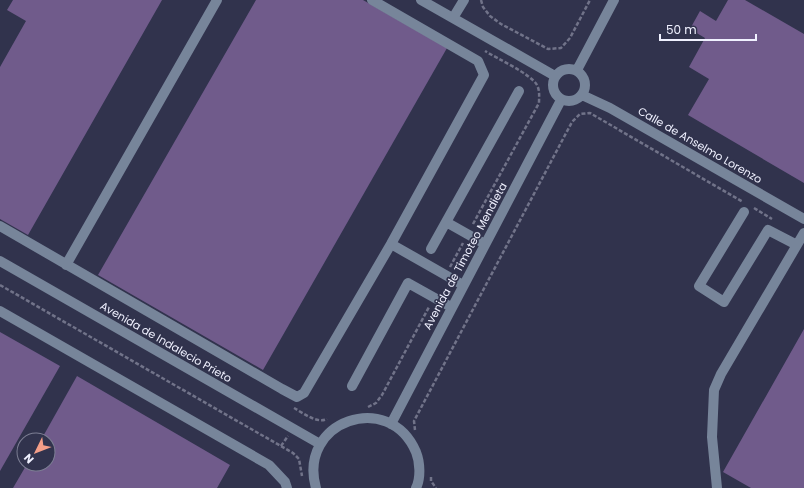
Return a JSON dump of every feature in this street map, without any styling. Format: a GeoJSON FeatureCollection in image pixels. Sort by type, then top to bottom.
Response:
{"type":"FeatureCollection","features":[{"type":"Feature","properties":{"kind":"street"},"geometry":{"type":"LineString","coordinates":[[66,265],[217,0]]}},
{"type":"Feature","properties":{"kind":"street"},"geometry":{"type":"LineString","coordinates":[[0,226],[282,389],[297,397],[304,393],[391,244],[484,75],[478,61],[372,0]]}},
{"type":"Feature","properties":{"kind":"street"},"geometry":{"type":"LineString","coordinates":[[421,0],[555,76]]}},
{"type":"Feature","properties":{"kind":"street"},"geometry":{"type":"LineString","coordinates":[[453,18],[464,0]]}},
{"type":"Feature","properties":{"kind":"street"},"geometry":{"type":"LineString","coordinates":[[577,70],[614,0]]}},
{"type":"Feature","properties":{"kind":"street"},"geometry":{"type":"LineString","coordinates":[[569,68],[577,70],[584,77],[586,86],[582,95],[578,99],[572,101],[566,102],[561,100],[553,89],[552,82],[555,76],[560,70],[569,68]]}},
{"type":"Feature","properties":{"kind":"street"},"geometry":{"type":"LineString","coordinates":[[431,249],[519,91]]}},
{"type":"Feature","properties":{"kind":"street","name":"Calle de Anselmo Lorenzo"},"geometry":{"type":"LineString","coordinates":[[582,95],[610,108],[804,219]]}},
{"type":"Feature","properties":{"kind":"street","name":"Avenida de Timoteo Mendieta"},"geometry":{"type":"LineString","coordinates":[[391,424],[561,100]]}},
{"type":"Feature","properties":{"kind":"street"},"geometry":{"type":"LineString","coordinates":[[744,212],[699,286],[724,302],[768,230],[797,245]]}},
{"type":"Feature","properties":{"kind":"street"},"geometry":{"type":"LineString","coordinates":[[446,222],[485,244]]}},
{"type":"Feature","properties":{"kind":"street"},"geometry":{"type":"LineString","coordinates":[[717,488],[712,437],[714,390],[721,374],[804,233]]}},
{"type":"Feature","properties":{"kind":"street"},"geometry":{"type":"LineString","coordinates":[[391,244],[463,285]]}},
{"type":"Feature","properties":{"kind":"street","name":"Avenida de Indalecio Prieto"},"geometry":{"type":"LineString","coordinates":[[0,261],[320,444]]}},
{"type":"Feature","properties":{"kind":"street"},"geometry":{"type":"LineString","coordinates":[[352,386],[408,283],[451,308]]}},
{"type":"Feature","properties":{"kind":"street"},"geometry":{"type":"LineString","coordinates":[[0,311],[269,465],[285,482],[287,488]]}},
{"type":"Feature","properties":{"kind":"street"},"geometry":{"type":"LineString","coordinates":[[316,488],[313,479],[313,467],[315,455],[320,444],[328,433],[339,425],[351,419],[365,417],[378,419],[391,424],[403,432],[412,443],[418,456],[420,471],[416,488]]}},
{"type":"Feature","properties":{"kind":"path"},"geometry":{"type":"LineString","coordinates":[[481,0],[483,7],[490,16],[548,50],[561,48],[570,38],[590,0]]}},
{"type":"Feature","properties":{"kind":"path"},"geometry":{"type":"LineString","coordinates":[[446,275],[539,103],[539,94],[536,84],[527,76],[482,50]]}},
{"type":"Feature","properties":{"kind":"path"},"geometry":{"type":"LineString","coordinates":[[417,434],[414,428],[414,421],[572,122],[580,114],[590,113],[775,220]]}},
{"type":"Feature","properties":{"kind":"path"},"geometry":{"type":"LineString","coordinates":[[0,285],[293,453],[299,459],[303,480]]}},
{"type":"Feature","properties":{"kind":"path"},"geometry":{"type":"LineString","coordinates":[[363,407],[369,407],[376,403],[382,395],[434,298]]}},
{"type":"Feature","properties":{"kind":"path"},"geometry":{"type":"LineString","coordinates":[[289,405],[312,418],[324,421],[328,419]]}},
{"type":"Feature","properties":{"kind":"path"},"geometry":{"type":"LineString","coordinates":[[431,474],[431,481],[436,488]]}},
{"type":"Feature","properties":{"kind":"building"},"geometry":{"type":"Polygon","coordinates":[[[13,0],[162,0],[28,235],[0,219],[0,67],[26,21],[7,10],[13,0]]]}},
{"type":"Feature","properties":{"kind":"building"},"geometry":{"type":"Polygon","coordinates":[[[256,0],[363,0],[447,48],[263,370],[98,275],[256,0]]]}},
{"type":"Feature","properties":{"kind":"building"},"geometry":{"type":"Polygon","coordinates":[[[728,0],[745,0],[804,34],[804,183],[688,115],[709,79],[689,67],[705,38],[690,29],[700,11],[716,21],[728,0]]]}},
{"type":"Feature","properties":{"kind":"building"},"geometry":{"type":"Polygon","coordinates":[[[804,329],[804,488],[751,488],[723,472],[804,329]]]}},
{"type":"Feature","properties":{"kind":"building"},"geometry":{"type":"Polygon","coordinates":[[[0,332],[60,366],[22,432],[16,432],[16,443],[0,471],[0,332]]]}},
{"type":"Feature","properties":{"kind":"building"},"geometry":{"type":"Polygon","coordinates":[[[77,376],[230,465],[217,488],[13,488],[22,472],[56,472],[56,432],[46,432],[77,376]]]}}]}
